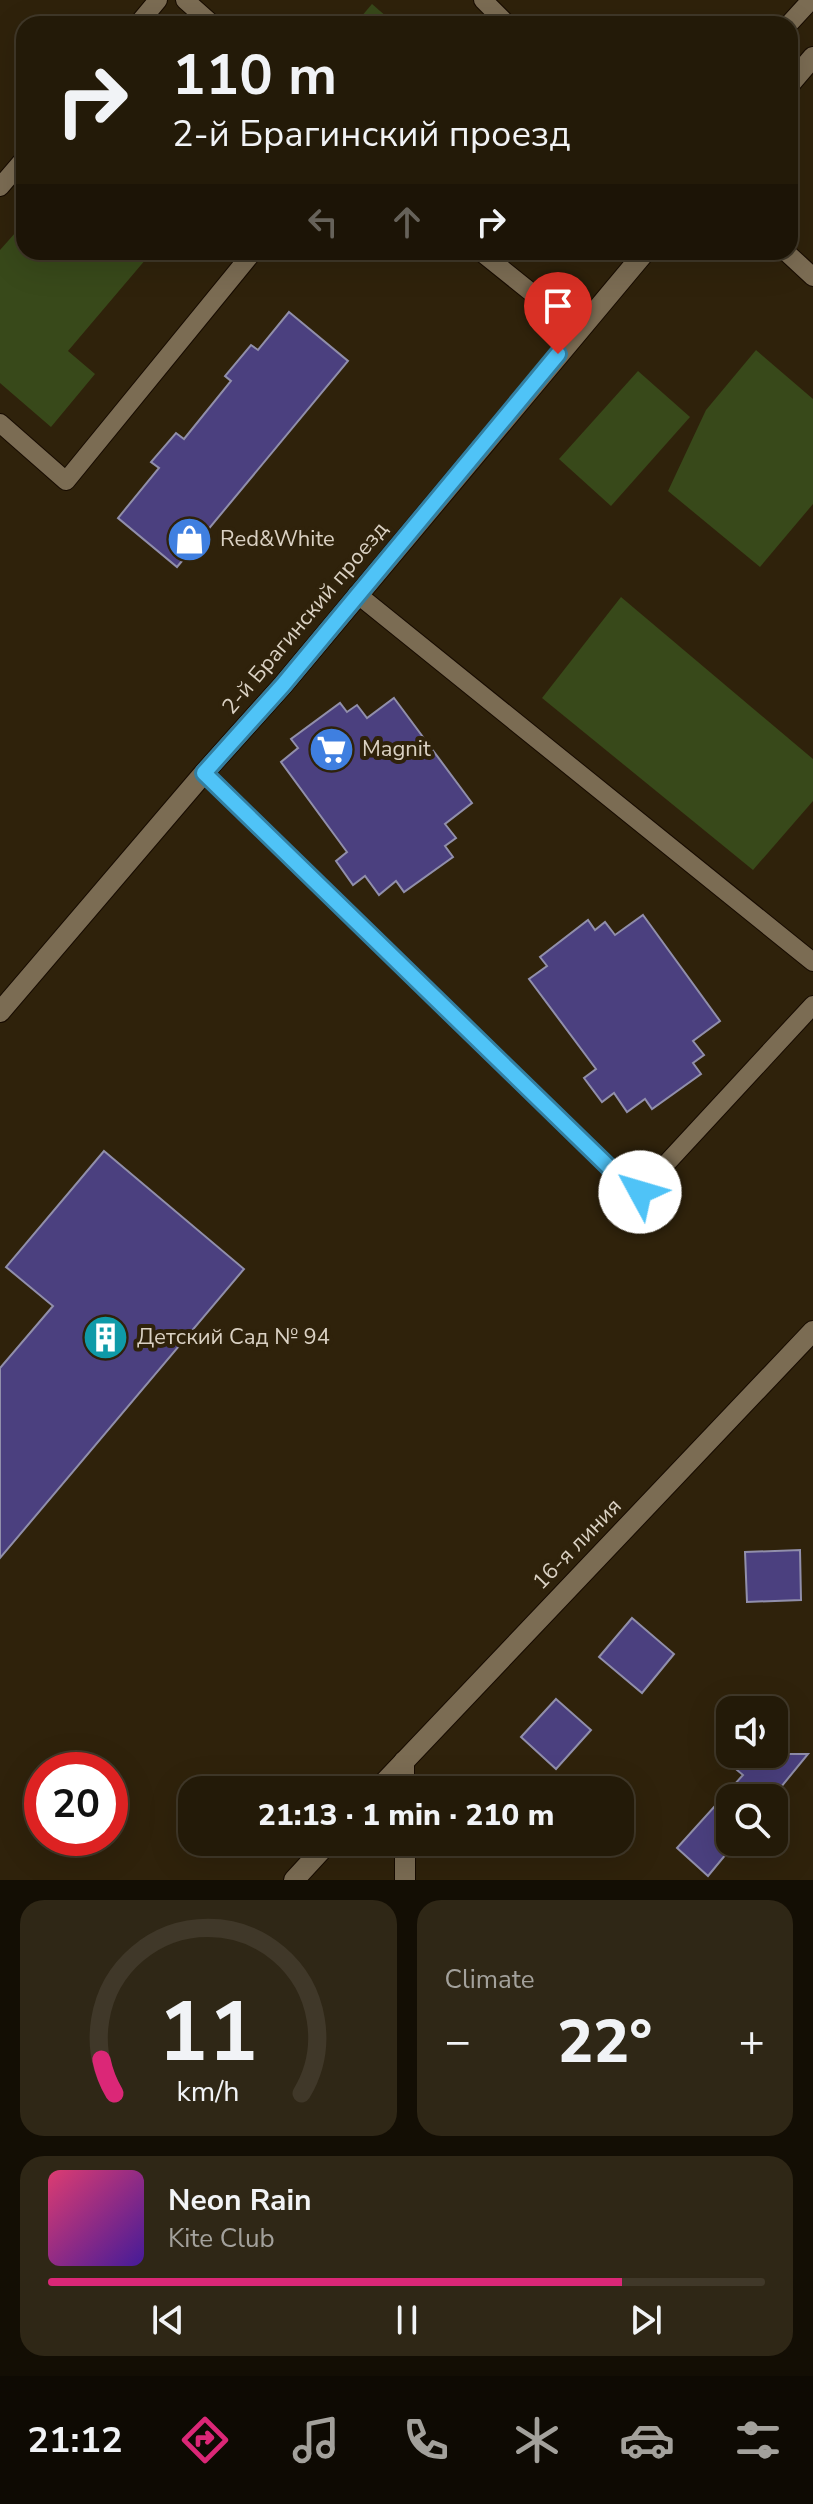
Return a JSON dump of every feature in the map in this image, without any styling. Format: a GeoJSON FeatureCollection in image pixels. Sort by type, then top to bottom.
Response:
{"type":"FeatureCollection","features":[{"type":"Feature","properties":{"kind":"street"},"geometry":{"type":"LineString","coordinates":[[798,75],[813,57]]}},
{"type":"Feature","properties":{"kind":"street","name":"2-й Брагинский проезд"},"geometry":{"type":"LineString","coordinates":[[0,1012],[283,685],[638,260]]}},
{"type":"Feature","properties":{"kind":"street","name":"16-я линия"},"geometry":{"type":"LineString","coordinates":[[390,1776],[813,1331]]}},
{"type":"Feature","properties":{"kind":"street"},"geometry":{"type":"LineString","coordinates":[[404,1761],[404,1776]]}},
{"type":"Feature","properties":{"kind":"street"},"geometry":{"type":"LineString","coordinates":[[294,1880],[316,1856]]}},
{"type":"Feature","properties":{"kind":"street"},"geometry":{"type":"LineString","coordinates":[[405,1856],[405,1880]]}},
{"type":"Feature","properties":{"kind":"lane"},"geometry":{"type":"LineString","coordinates":[[145,16],[158,0]]}},
{"type":"Feature","properties":{"kind":"lane"},"geometry":{"type":"LineString","coordinates":[[185,0],[203,16]]}},
{"type":"Feature","properties":{"kind":"lane"},"geometry":{"type":"LineString","coordinates":[[483,0],[499,16]]}},
{"type":"Feature","properties":{"kind":"lane"},"geometry":{"type":"LineString","coordinates":[[796,16],[811,0]]}},
{"type":"Feature","properties":{"kind":"lane"},"geometry":{"type":"LineString","coordinates":[[0,187],[16,168]]}},
{"type":"Feature","properties":{"kind":"lane"},"geometry":{"type":"LineString","coordinates":[[0,423],[66,481],[246,260]]}},
{"type":"Feature","properties":{"kind":"lane"},"geometry":{"type":"LineString","coordinates":[[491,260],[578,330]]}},
{"type":"Feature","properties":{"kind":"lane"},"geometry":{"type":"LineString","coordinates":[[795,260],[813,277]]}},
{"type":"Feature","properties":{"kind":"lane"},"geometry":{"type":"LineString","coordinates":[[357,594],[813,962]]}},
{"type":"Feature","properties":{"kind":"lane"},"geometry":{"type":"LineString","coordinates":[[204,773],[617,1175],[640,1192],[813,1005]]}},
{"type":"Feature","properties":{"kind":"green space"},"geometry":{"type":"Polygon","coordinates":[[[372,4],[386,16],[362,16],[372,4]]]}},
{"type":"Feature","properties":{"kind":"green space"},"geometry":{"type":"Polygon","coordinates":[[[16,232],[16,260],[145,260],[68,351],[95,374],[51,427],[0,383],[0,250],[16,232]]]}},
{"type":"Feature","properties":{"kind":"green space"},"geometry":{"type":"Polygon","coordinates":[[[756,350],[813,399],[813,504],[760,567],[668,491],[706,410],[756,350]]]}},
{"type":"Feature","properties":{"kind":"green space"},"geometry":{"type":"Polygon","coordinates":[[[638,371],[690,417],[611,506],[559,459],[638,371]]]}},
{"type":"Feature","properties":{"kind":"green space"},"geometry":{"type":"Polygon","coordinates":[[[621,597],[813,759],[813,801],[753,870],[542,698],[621,597]]]}},
{"type":"Feature","properties":{"kind":"building"},"geometry":{"type":"Polygon","coordinates":[[[289,312],[348,361],[177,567],[118,518],[159,468],[151,462],[176,433],[184,439],[231,381],[225,376],[251,345],[258,350],[289,312]]]}},
{"type":"Feature","properties":{"kind":"building"},"geometry":{"type":"Polygon","coordinates":[[[394,698],[472,803],[445,824],[456,838],[445,846],[453,857],[404,892],[396,881],[379,895],[365,876],[353,885],[336,861],[347,852],[281,762],[298,748],[291,739],[340,703],[347,712],[357,705],[367,718],[394,698]]]}},
{"type":"Feature","properties":{"kind":"building"},"geometry":{"type":"Polygon","coordinates":[[[643,915],[720,1021],[693,1041],[704,1055],[693,1063],[701,1074],[652,1109],[645,1099],[627,1112],[614,1093],[602,1102],[584,1078],[596,1069],[529,979],[547,966],[540,957],[588,920],[595,930],[605,922],[615,935],[643,915]]]}},
{"type":"Feature","properties":{"kind":"building","name":"Детский Сад № 94"},"geometry":{"type":"Polygon","coordinates":[[[104,1151],[244,1269],[0,1558],[0,1368],[53,1306],[6,1267],[104,1151]]]}},
{"type":"Feature","properties":{"kind":"building"},"geometry":{"type":"Polygon","coordinates":[[[800,1550],[801,1600],[747,1602],[745,1552],[800,1550]]]}},
{"type":"Feature","properties":{"kind":"building"},"geometry":{"type":"Polygon","coordinates":[[[632,1618],[674,1654],[642,1693],[599,1657],[632,1618]]]}},
{"type":"Feature","properties":{"kind":"building"},"geometry":{"type":"Polygon","coordinates":[[[556,1699],[591,1730],[556,1769],[521,1737],[556,1699]]]}},
{"type":"Feature","properties":{"kind":"building"},"geometry":{"type":"Polygon","coordinates":[[[788,1754],[808,1754],[783,1784],[735,1784],[743,1775],[735,1768],[788,1768],[788,1754]]]}},
{"type":"Feature","properties":{"kind":"building"},"geometry":{"type":"Polygon","coordinates":[[[716,1805],[716,1856],[724,1856],[708,1876],[677,1848],[716,1805]]]}},
{"type":"Feature","properties":{"kind":"place","name":"Red&White"},"geometry":{"type":"Point","coordinates":[189,539]}},
{"type":"Feature","properties":{"kind":"place","name":"Magnit"},"geometry":{"type":"Point","coordinates":[331,749]}},
{"type":"Feature","properties":{"kind":"place","name":"Детский Сад № 94"},"geometry":{"type":"Point","coordinates":[106,1337]}},
{"type":"Feature","properties":{"kind":"route"},"geometry":{"type":"LineString","coordinates":[[558,354],[283,685],[204,773],[617,1175],[640,1192]]}}]}
